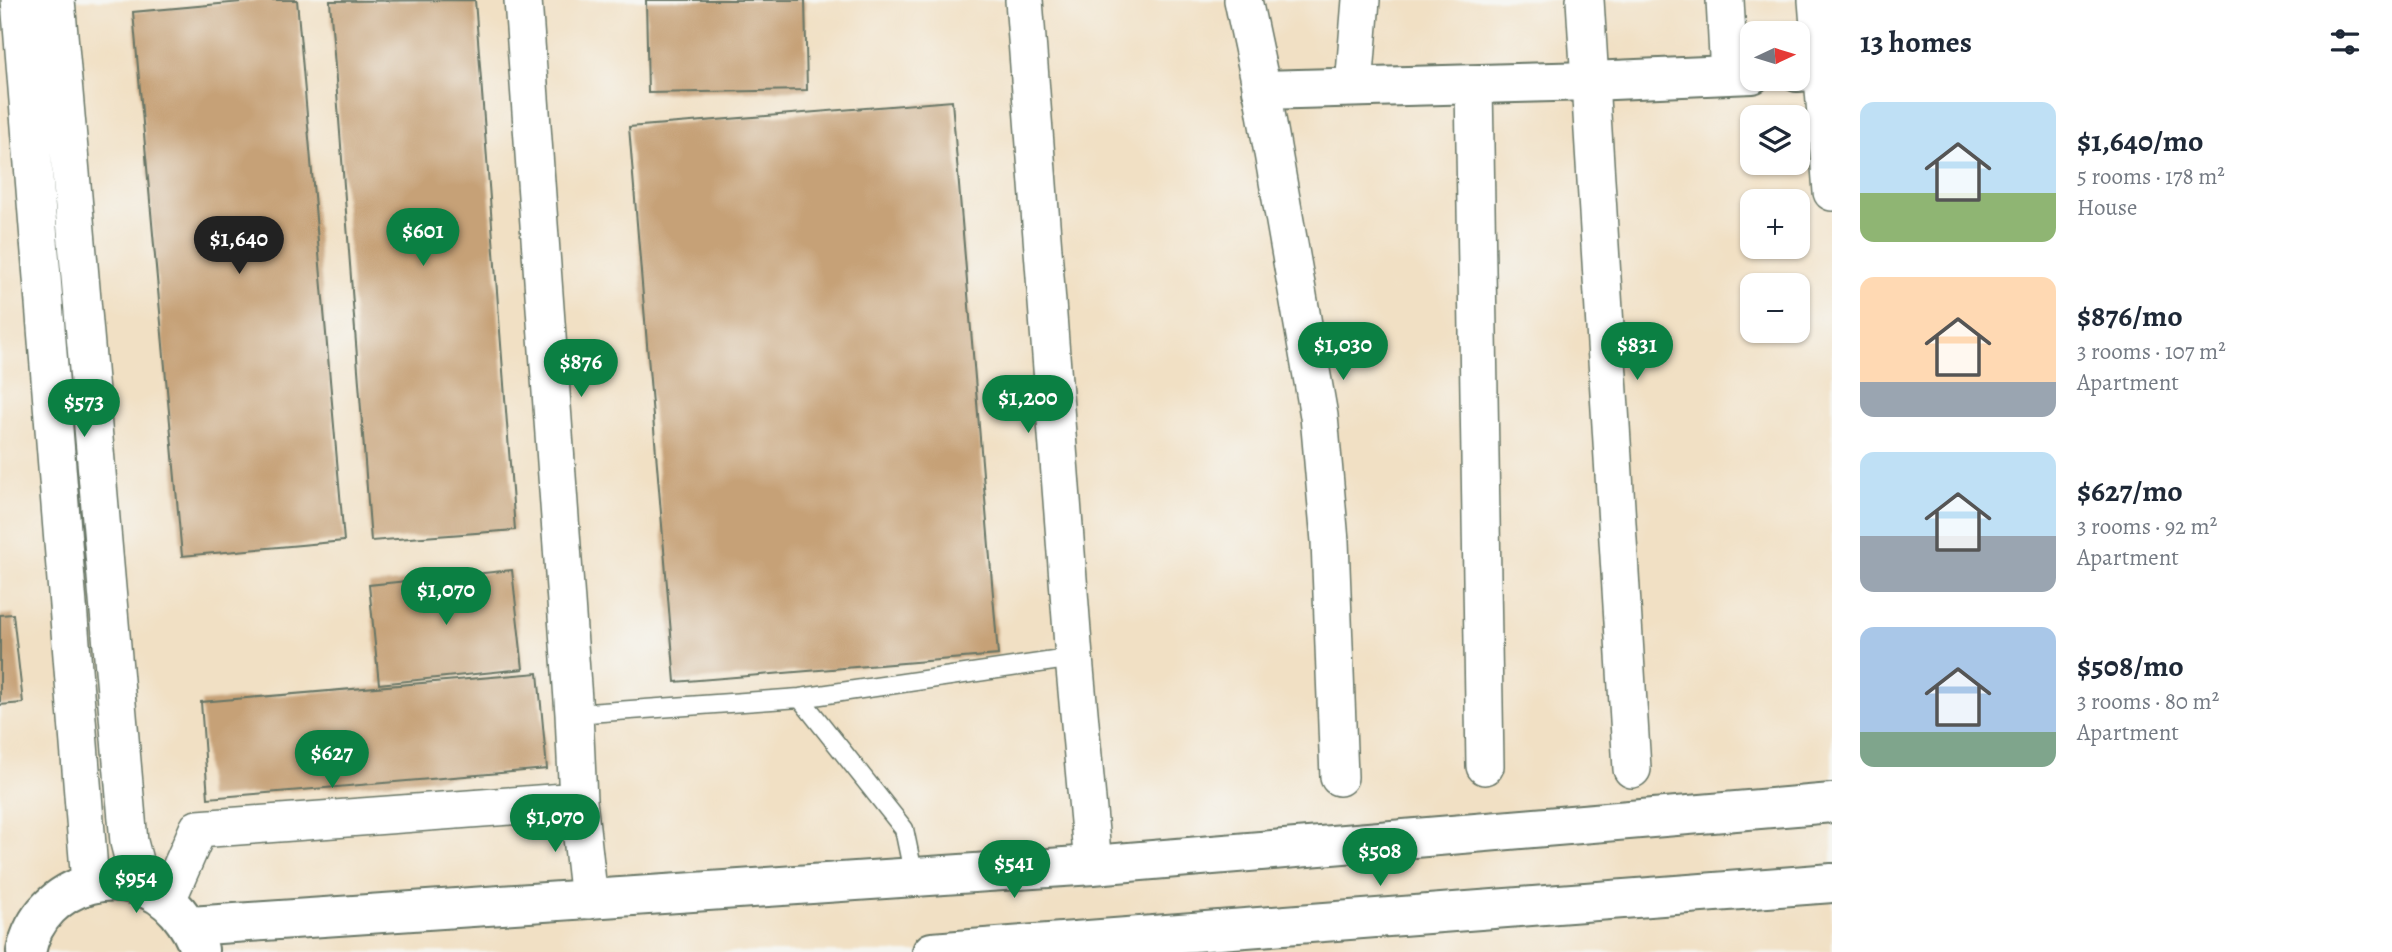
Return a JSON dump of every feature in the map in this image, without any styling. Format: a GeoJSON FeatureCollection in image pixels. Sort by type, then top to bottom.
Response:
{"type":"FeatureCollection","features":[{"type":"Feature","properties":{"kind":"street"},"geometry":{"type":"LineString","coordinates":[[20,0],[90,883]]}},
{"type":"Feature","properties":{"kind":"street"},"geometry":{"type":"LineString","coordinates":[[56,0],[129,842],[135,865],[176,916]]}},
{"type":"Feature","properties":{"kind":"street"},"geometry":{"type":"LineString","coordinates":[[523,0],[578,801],[589,900]]}},
{"type":"Feature","properties":{"kind":"street"},"geometry":{"type":"LineString","coordinates":[[1024,0],[1074,658],[1093,865]]}},
{"type":"Feature","properties":{"kind":"street"},"geometry":{"type":"LineString","coordinates":[[1243,0],[1262,90],[1320,416],[1330,541],[1339,777]]}},
{"type":"Feature","properties":{"kind":"street"},"geometry":{"type":"LineString","coordinates":[[1354,87],[1361,0]]}},
{"type":"Feature","properties":{"kind":"street"},"geometry":{"type":"LineString","coordinates":[[1585,0],[1632,769]]}},
{"type":"Feature","properties":{"kind":"street"},"geometry":{"type":"LineString","coordinates":[[1262,90],[1740,75],[1725,0]]}},
{"type":"Feature","properties":{"kind":"street"},"geometry":{"type":"LineString","coordinates":[[1817,0],[1817,71],[1832,192]]}},
{"type":"Feature","properties":{"kind":"street"},"geometry":{"type":"LineString","coordinates":[[1474,84],[1485,766]]}},
{"type":"Feature","properties":{"kind":"street"},"geometry":{"type":"LineString","coordinates":[[176,916],[198,830],[578,801]]}},
{"type":"Feature","properties":{"kind":"street"},"geometry":{"type":"LineString","coordinates":[[18,946],[51,905],[69,892],[90,883],[109,881],[129,882],[176,916],[589,900],[1093,865],[1832,803]]}},
{"type":"Feature","properties":{"kind":"street"},"geometry":{"type":"LineString","coordinates":[[932,952],[1832,883]]}},
{"type":"Feature","properties":{"kind":"lane"},"geometry":{"type":"LineString","coordinates":[[574,714],[800,698],[1074,658]]}},
{"type":"Feature","properties":{"kind":"lane"},"geometry":{"type":"LineString","coordinates":[[800,698],[904,829],[914,877]]}},
{"type":"Feature","properties":{"kind":"building"},"geometry":{"type":"Polygon","coordinates":[[[263,0],[297,0],[344,541],[182,556],[133,12],[263,0]]]}},
{"type":"Feature","properties":{"kind":"building"},"geometry":{"type":"Polygon","coordinates":[[[475,0],[515,530],[371,541],[330,1],[475,0]]]}},
{"type":"Feature","properties":{"kind":"building"},"geometry":{"type":"Polygon","coordinates":[[[646,0],[805,0],[807,90],[648,93],[646,0]]]}},
{"type":"Feature","properties":{"kind":"building"},"geometry":{"type":"Polygon","coordinates":[[[952,101],[998,655],[675,682],[629,127],[952,101]]]}},
{"type":"Feature","properties":{"kind":"building"},"geometry":{"type":"Polygon","coordinates":[[[512,570],[523,669],[379,684],[369,585],[512,570]]]}},
{"type":"Feature","properties":{"kind":"building"},"geometry":{"type":"Polygon","coordinates":[[[13,614],[23,703],[0,705],[0,615],[13,614]]]}},
{"type":"Feature","properties":{"kind":"building"},"geometry":{"type":"Polygon","coordinates":[[[538,673],[547,769],[208,798],[201,702],[538,673]]]}}]}
